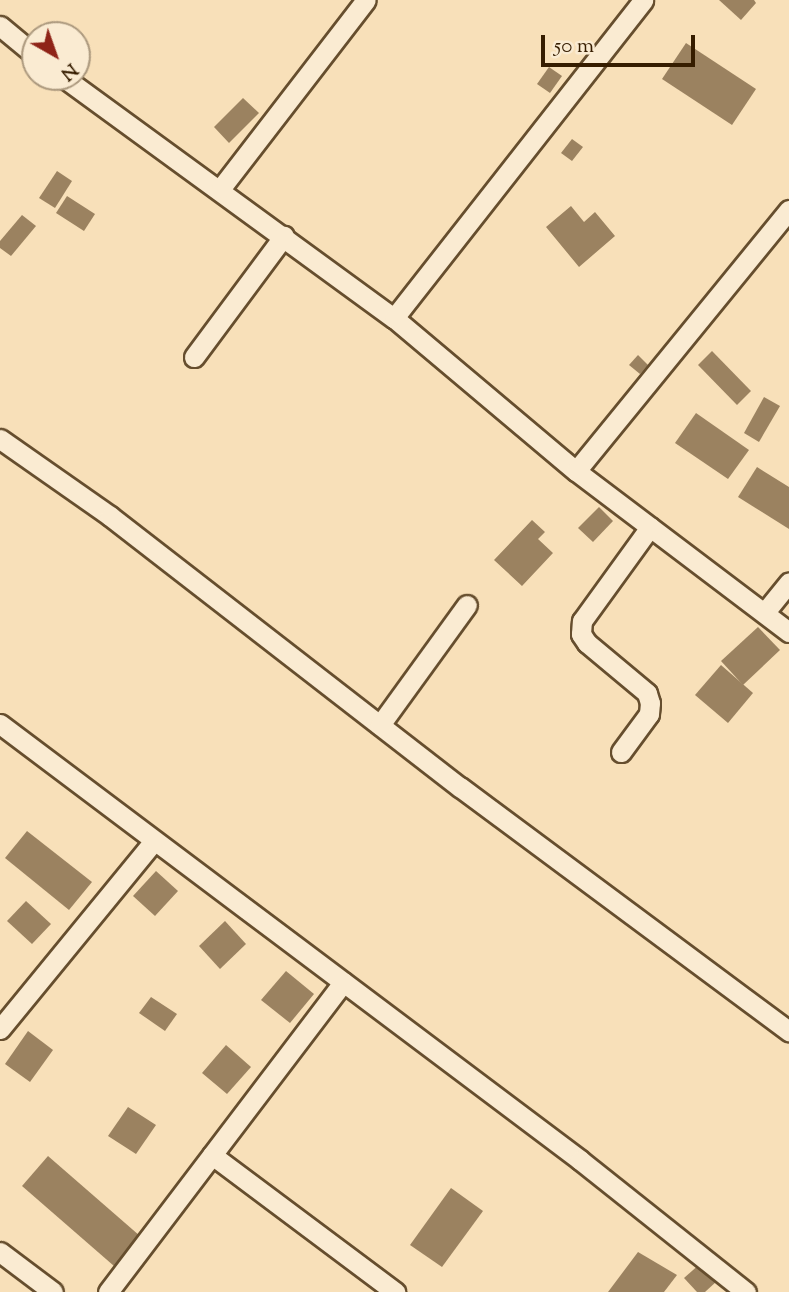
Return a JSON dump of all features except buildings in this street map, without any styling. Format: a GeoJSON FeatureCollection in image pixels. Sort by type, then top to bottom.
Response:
{"type":"FeatureCollection","features":[{"type":"Feature","properties":{"kind":"street"},"geometry":{"type":"LineString","coordinates":[[220,188],[366,0]]}},
{"type":"Feature","properties":{"kind":"street"},"geometry":{"type":"LineString","coordinates":[[394,318],[643,0]]}},
{"type":"Feature","properties":{"kind":"street"},"geometry":{"type":"LineString","coordinates":[[0,26],[21,43]]}},
{"type":"Feature","properties":{"kind":"street"},"geometry":{"type":"LineString","coordinates":[[83,91],[220,188],[394,318],[576,471],[789,632]]}},
{"type":"Feature","properties":{"kind":"street"},"geometry":{"type":"LineString","coordinates":[[576,471],[789,210]]}},
{"type":"Feature","properties":{"kind":"street"},"geometry":{"type":"LineString","coordinates":[[194,357],[284,236]]}},
{"type":"Feature","properties":{"kind":"street"},"geometry":{"type":"LineString","coordinates":[[0,439],[110,516],[380,725],[789,1031]]}},
{"type":"Feature","properties":{"kind":"street"},"geometry":{"type":"LineString","coordinates":[[621,752],[649,714],[650,703],[647,693],[587,643],[581,634],[582,621],[650,527]]}},
{"type":"Feature","properties":{"kind":"street"},"geometry":{"type":"LineString","coordinates":[[765,612],[789,582]]}},
{"type":"Feature","properties":{"kind":"street"},"geometry":{"type":"LineString","coordinates":[[380,725],[467,605]]}},
{"type":"Feature","properties":{"kind":"street"},"geometry":{"type":"LineString","coordinates":[[0,724],[343,982],[746,1292]]}},
{"type":"Feature","properties":{"kind":"street"},"geometry":{"type":"LineString","coordinates":[[0,1028],[154,841]]}},
{"type":"Feature","properties":{"kind":"street"},"geometry":{"type":"LineString","coordinates":[[108,1292],[343,982]]}},
{"type":"Feature","properties":{"kind":"street"},"geometry":{"type":"LineString","coordinates":[[212,1154],[395,1292]]}},
{"type":"Feature","properties":{"kind":"street"},"geometry":{"type":"LineString","coordinates":[[0,1252],[53,1292]]}}]}
